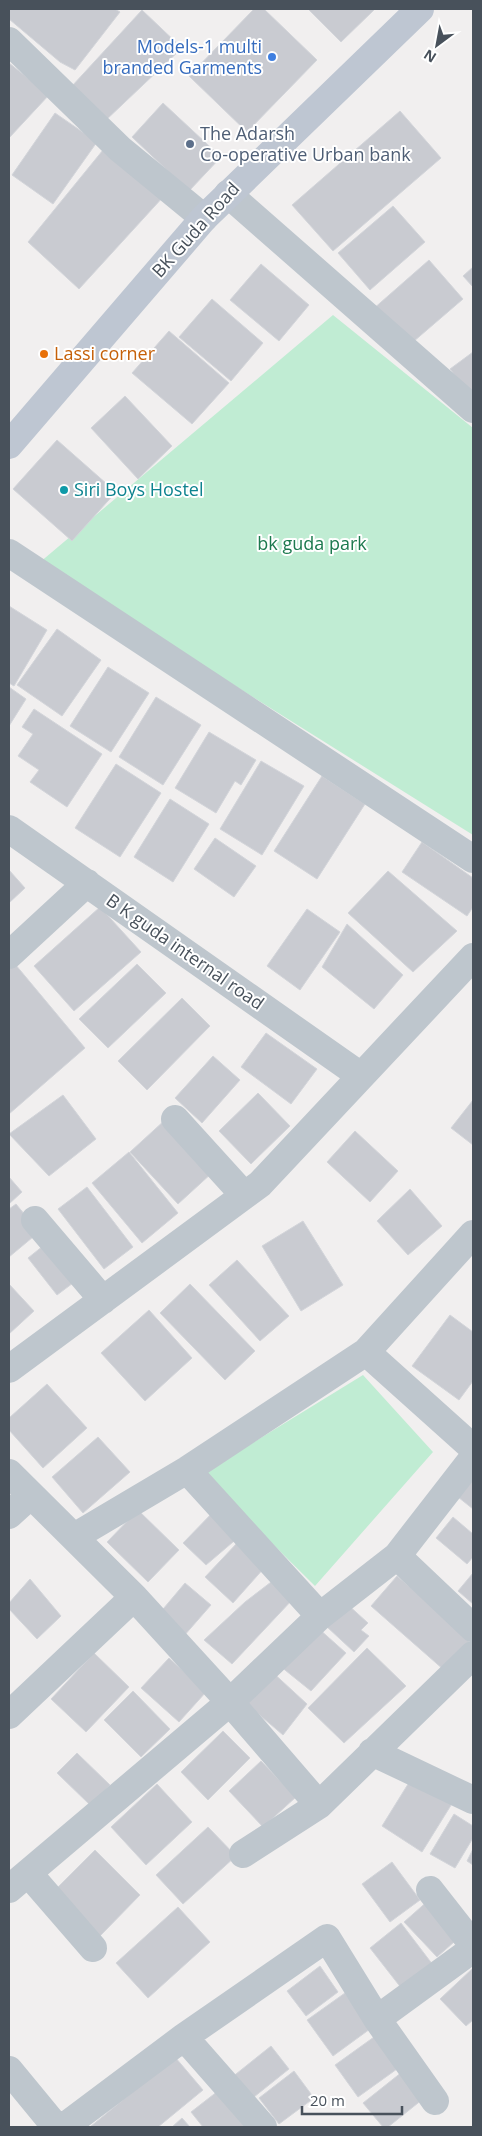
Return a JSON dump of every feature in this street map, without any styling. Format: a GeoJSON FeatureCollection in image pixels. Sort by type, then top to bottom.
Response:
{"type":"FeatureCollection","features":[{"type":"Feature","properties":{"kind":"street","name":"BK Guda Road"},"geometry":{"type":"LineString","coordinates":[[9,445],[204,218],[420,9]]}},
{"type":"Feature","properties":{"kind":"street"},"geometry":{"type":"LineString","coordinates":[[9,41],[120,149],[204,218]]}},
{"type":"Feature","properties":{"kind":"street"},"geometry":{"type":"LineString","coordinates":[[228,194],[473,409]]}},
{"type":"Feature","properties":{"kind":"street"},"geometry":{"type":"LineString","coordinates":[[9,553],[473,859]]}},
{"type":"Feature","properties":{"kind":"street","name":"B K guda internal road"},"geometry":{"type":"LineString","coordinates":[[9,829],[361,1076]]}},
{"type":"Feature","properties":{"kind":"street"},"geometry":{"type":"LineString","coordinates":[[9,955],[86,883]]}},
{"type":"Feature","properties":{"kind":"street"},"geometry":{"type":"LineString","coordinates":[[9,1369],[260,1184],[473,957]]}},
{"type":"Feature","properties":{"kind":"street"},"geometry":{"type":"LineString","coordinates":[[175,1119],[244,1195]]}},
{"type":"Feature","properties":{"kind":"street"},"geometry":{"type":"LineString","coordinates":[[35,1220],[103,1300]]}},
{"type":"Feature","properties":{"kind":"street"},"geometry":{"type":"LineString","coordinates":[[74,1536],[187,1470],[366,1352],[473,1234]]}},
{"type":"Feature","properties":{"kind":"street"},"geometry":{"type":"LineString","coordinates":[[366,1352],[473,1448]]}},
{"type":"Feature","properties":{"kind":"street"},"geometry":{"type":"LineString","coordinates":[[93,1948],[18,1881],[230,1702],[320,1616],[397,1556],[473,1458]]}},
{"type":"Feature","properties":{"kind":"street"},"geometry":{"type":"LineString","coordinates":[[187,1470],[320,1616]]}},
{"type":"Feature","properties":{"kind":"street"},"geometry":{"type":"LineString","coordinates":[[9,1472],[134,1597],[230,1702],[319,1805]]}},
{"type":"Feature","properties":{"kind":"street"},"geometry":{"type":"LineString","coordinates":[[9,1515],[31,1495]]}},
{"type":"Feature","properties":{"kind":"street"},"geometry":{"type":"LineString","coordinates":[[397,1556],[473,1628]]}},
{"type":"Feature","properties":{"kind":"street"},"geometry":{"type":"LineString","coordinates":[[9,1715],[134,1597]]}},
{"type":"Feature","properties":{"kind":"street"},"geometry":{"type":"LineString","coordinates":[[243,1854],[319,1805],[473,1655]]}},
{"type":"Feature","properties":{"kind":"street"},"geometry":{"type":"LineString","coordinates":[[372,1752],[473,1800]]}},
{"type":"Feature","properties":{"kind":"street"},"geometry":{"type":"LineString","coordinates":[[377,2019],[473,1947],[430,1890]]}},
{"type":"Feature","properties":{"kind":"street"},"geometry":{"type":"LineString","coordinates":[[64,2127],[184,2038],[327,1938],[377,2019],[435,2101]]}},
{"type":"Feature","properties":{"kind":"street"},"geometry":{"type":"LineString","coordinates":[[184,2038],[263,2127]]}},
{"type":"Feature","properties":{"kind":"street"},"geometry":{"type":"LineString","coordinates":[[9,2070],[56,2127]]}},
{"type":"Feature","properties":{"kind":"green space","name":"bk guda park"},"geometry":{"type":"Polygon","coordinates":[[[333,315],[473,428],[473,835],[39,563],[333,315]]]}},
{"type":"Feature","properties":{"kind":"green space"},"geometry":{"type":"Polygon","coordinates":[[[363,1375],[433,1452],[315,1586],[202,1474],[363,1375]]]}},
{"type":"Feature","properties":{"kind":"building"},"geometry":{"type":"Polygon","coordinates":[[[9,9],[115,9],[120,12],[75,70],[60,62],[9,19],[9,9]]]}},
{"type":"Feature","properties":{"kind":"building"},"geometry":{"type":"Polygon","coordinates":[[[254,9],[264,9],[317,60],[247,132],[189,76],[254,9]]]}},
{"type":"Feature","properties":{"kind":"building"},"geometry":{"type":"Polygon","coordinates":[[[308,9],[375,9],[341,42],[308,9]]]}},
{"type":"Feature","properties":{"kind":"building"},"geometry":{"type":"Polygon","coordinates":[[[142,10],[182,48],[105,121],[72,86],[142,10]]]}},
{"type":"Feature","properties":{"kind":"building"},"geometry":{"type":"Polygon","coordinates":[[[9,63],[49,95],[9,138],[9,63]]]}},
{"type":"Feature","properties":{"kind":"building"},"geometry":{"type":"Polygon","coordinates":[[[163,103],[221,157],[189,191],[132,137],[163,103]]]}},
{"type":"Feature","properties":{"kind":"building"},"geometry":{"type":"Polygon","coordinates":[[[400,111],[441,158],[333,251],[292,205],[400,111]]]}},
{"type":"Feature","properties":{"kind":"building"},"geometry":{"type":"Polygon","coordinates":[[[55,113],[97,142],[53,204],[12,175],[55,113]]]}},
{"type":"Feature","properties":{"kind":"building"},"geometry":{"type":"Polygon","coordinates":[[[103,150],[164,196],[79,289],[28,242],[103,150]]]}},
{"type":"Feature","properties":{"kind":"building"},"geometry":{"type":"Polygon","coordinates":[[[393,206],[425,242],[370,290],[338,253],[393,206]]]}},
{"type":"Feature","properties":{"kind":"building"},"geometry":{"type":"Polygon","coordinates":[[[429,260],[463,299],[406,348],[372,310],[429,260]]]}},
{"type":"Feature","properties":{"kind":"building"},"geometry":{"type":"Polygon","coordinates":[[[261,264],[309,305],[279,341],[230,300],[261,264]]]}},
{"type":"Feature","properties":{"kind":"building"},"geometry":{"type":"Polygon","coordinates":[[[473,267],[473,287],[463,276],[473,267]]]}},
{"type":"Feature","properties":{"kind":"building"},"geometry":{"type":"Polygon","coordinates":[[[212,299],[263,343],[231,381],[179,337],[212,299]]]}},
{"type":"Feature","properties":{"kind":"building"},"geometry":{"type":"Polygon","coordinates":[[[169,331],[229,383],[192,424],[132,373],[169,331]]]}},
{"type":"Feature","properties":{"kind":"building"},"geometry":{"type":"Polygon","coordinates":[[[473,352],[473,398],[450,369],[473,352]]]}},
{"type":"Feature","properties":{"kind":"building"},"geometry":{"type":"Polygon","coordinates":[[[125,396],[172,446],[138,479],[91,428],[125,396]]]}},
{"type":"Feature","properties":{"kind":"building","name":"Siri Boys Hostel"},"geometry":{"type":"Polygon","coordinates":[[[57,440],[116,492],[72,541],[13,489],[57,440]]]}},
{"type":"Feature","properties":{"kind":"building"},"geometry":{"type":"Polygon","coordinates":[[[9,606],[47,630],[14,686],[9,683],[9,606]]]}},
{"type":"Feature","properties":{"kind":"building"},"geometry":{"type":"Polygon","coordinates":[[[57,629],[101,660],[62,716],[17,685],[57,629]]]}},
{"type":"Feature","properties":{"kind":"building"},"geometry":{"type":"Polygon","coordinates":[[[108,667],[149,693],[111,752],[70,726],[108,667]]]}},
{"type":"Feature","properties":{"kind":"building"},"geometry":{"type":"Polygon","coordinates":[[[9,687],[26,699],[9,726],[9,687]]]}},
{"type":"Feature","properties":{"kind":"building"},"geometry":{"type":"Polygon","coordinates":[[[156,697],[201,725],[163,785],[119,757],[156,697]]]}},
{"type":"Feature","properties":{"kind":"building"},"geometry":{"type":"Polygon","coordinates":[[[34,709],[102,754],[67,807],[30,782],[39,770],[18,756],[33,734],[22,727],[34,709]]]}},
{"type":"Feature","properties":{"kind":"building"},"geometry":{"type":"Polygon","coordinates":[[[209,732],[256,760],[241,785],[235,781],[216,813],[175,788],[209,732]]]}},
{"type":"Feature","properties":{"kind":"building"},"geometry":{"type":"Polygon","coordinates":[[[261,761],[304,786],[262,855],[220,829],[261,761]]]}},
{"type":"Feature","properties":{"kind":"building"},"geometry":{"type":"Polygon","coordinates":[[[116,764],[161,793],[120,857],[75,828],[116,764]]]}},
{"type":"Feature","properties":{"kind":"building"},"geometry":{"type":"Polygon","coordinates":[[[322,776],[365,804],[317,879],[274,851],[322,776]]]}},
{"type":"Feature","properties":{"kind":"building"},"geometry":{"type":"Polygon","coordinates":[[[170,799],[209,824],[173,882],[134,857],[170,799]]]}},
{"type":"Feature","properties":{"kind":"building"},"geometry":{"type":"Polygon","coordinates":[[[215,838],[256,866],[234,897],[194,869],[215,838]]]}},
{"type":"Feature","properties":{"kind":"building"},"geometry":{"type":"Polygon","coordinates":[[[422,842],[473,878],[473,907],[467,916],[402,872],[422,842]]]}},
{"type":"Feature","properties":{"kind":"building"},"geometry":{"type":"Polygon","coordinates":[[[9,870],[25,888],[9,903],[9,870]]]}},
{"type":"Feature","properties":{"kind":"building"},"geometry":{"type":"Polygon","coordinates":[[[388,871],[457,931],[413,972],[348,913],[388,871]]]}},
{"type":"Feature","properties":{"kind":"building"},"geometry":{"type":"Polygon","coordinates":[[[100,907],[141,952],[74,1011],[34,966],[100,907]]]}},
{"type":"Feature","properties":{"kind":"building"},"geometry":{"type":"Polygon","coordinates":[[[307,909],[340,932],[300,990],[267,966],[307,909]]]}},
{"type":"Feature","properties":{"kind":"building"},"geometry":{"type":"Polygon","coordinates":[[[347,924],[403,975],[374,1009],[322,967],[347,924]]]}},
{"type":"Feature","properties":{"kind":"building"},"geometry":{"type":"Polygon","coordinates":[[[15,964],[85,1048],[9,1114],[9,970],[15,964]]]}},
{"type":"Feature","properties":{"kind":"building"},"geometry":{"type":"Polygon","coordinates":[[[137,964],[166,993],[108,1048],[79,1019],[137,964]]]}},
{"type":"Feature","properties":{"kind":"building"},"geometry":{"type":"Polygon","coordinates":[[[182,998],[210,1026],[147,1090],[118,1061],[182,998]]]}},
{"type":"Feature","properties":{"kind":"building"},"geometry":{"type":"Polygon","coordinates":[[[266,1033],[317,1069],[291,1104],[241,1067],[266,1033]]]}},
{"type":"Feature","properties":{"kind":"building"},"geometry":{"type":"Polygon","coordinates":[[[213,1056],[240,1080],[202,1123],[175,1098],[213,1056]]]}},
{"type":"Feature","properties":{"kind":"building"},"geometry":{"type":"Polygon","coordinates":[[[258,1093],[290,1126],[251,1164],[219,1131],[258,1093]]]}},
{"type":"Feature","properties":{"kind":"building"},"geometry":{"type":"Polygon","coordinates":[[[63,1095],[96,1139],[49,1176],[9,1134],[63,1095]]]}},
{"type":"Feature","properties":{"kind":"building"},"geometry":{"type":"Polygon","coordinates":[[[473,1100],[473,1145],[451,1128],[473,1100]]]}},
{"type":"Feature","properties":{"kind":"building"},"geometry":{"type":"Polygon","coordinates":[[[165,1120],[213,1172],[178,1204],[130,1152],[165,1120]]]}},
{"type":"Feature","properties":{"kind":"building"},"geometry":{"type":"Polygon","coordinates":[[[355,1131],[398,1171],[370,1202],[327,1162],[355,1131]]]}},
{"type":"Feature","properties":{"kind":"building"},"geometry":{"type":"Polygon","coordinates":[[[129,1152],[178,1213],[142,1243],[92,1183],[129,1152]]]}},
{"type":"Feature","properties":{"kind":"building"},"geometry":{"type":"Polygon","coordinates":[[[9,1177],[22,1192],[9,1204],[9,1177]]]}},
{"type":"Feature","properties":{"kind":"building"},"geometry":{"type":"Polygon","coordinates":[[[87,1187],[133,1247],[104,1269],[58,1209],[87,1187]]]}},
{"type":"Feature","properties":{"kind":"building"},"geometry":{"type":"Polygon","coordinates":[[[410,1189],[442,1226],[408,1255],[377,1221],[410,1189]]]}},
{"type":"Feature","properties":{"kind":"building"},"geometry":{"type":"Polygon","coordinates":[[[16,1204],[39,1232],[9,1257],[9,1209],[16,1204]]]}},
{"type":"Feature","properties":{"kind":"building"},"geometry":{"type":"Polygon","coordinates":[[[303,1221],[343,1285],[301,1311],[262,1246],[303,1221]]]}},
{"type":"Feature","properties":{"kind":"building"},"geometry":{"type":"Polygon","coordinates":[[[48,1242],[77,1280],[57,1295],[28,1258],[48,1242]]]}},
{"type":"Feature","properties":{"kind":"building"},"geometry":{"type":"Polygon","coordinates":[[[237,1260],[289,1316],[260,1341],[209,1285],[237,1260]]]}},
{"type":"Feature","properties":{"kind":"building"},"geometry":{"type":"Polygon","coordinates":[[[9,1284],[34,1311],[9,1334],[9,1284]]]}},
{"type":"Feature","properties":{"kind":"building"},"geometry":{"type":"Polygon","coordinates":[[[190,1284],[255,1351],[225,1380],[160,1313],[190,1284]]]}},
{"type":"Feature","properties":{"kind":"building"},"geometry":{"type":"Polygon","coordinates":[[[149,1310],[192,1358],[145,1401],[101,1353],[149,1310]]]}},
{"type":"Feature","properties":{"kind":"building"},"geometry":{"type":"Polygon","coordinates":[[[450,1315],[473,1332],[473,1381],[459,1400],[412,1366],[450,1315]]]}},
{"type":"Feature","properties":{"kind":"building"},"geometry":{"type":"Polygon","coordinates":[[[47,1384],[87,1428],[43,1468],[9,1430],[9,1418],[47,1384]]]}},
{"type":"Feature","properties":{"kind":"building"},"geometry":{"type":"Polygon","coordinates":[[[98,1437],[130,1472],[83,1513],[52,1477],[98,1437]]]}},
{"type":"Feature","properties":{"kind":"building"},"geometry":{"type":"Polygon","coordinates":[[[473,1479],[473,1509],[458,1497],[473,1479]]]}},
{"type":"Feature","properties":{"kind":"building"},"geometry":{"type":"Polygon","coordinates":[[[217,1508],[240,1536],[206,1565],[183,1543],[217,1508]]]}},
{"type":"Feature","properties":{"kind":"building"},"geometry":{"type":"Polygon","coordinates":[[[138,1510],[179,1550],[148,1582],[107,1542],[138,1510]]]}},
{"type":"Feature","properties":{"kind":"building"},"geometry":{"type":"Polygon","coordinates":[[[453,1517],[473,1534],[473,1557],[467,1564],[436,1538],[453,1517]]]}},
{"type":"Feature","properties":{"kind":"building"},"geometry":{"type":"Polygon","coordinates":[[[238,1542],[265,1567],[233,1603],[205,1577],[238,1542]]]}},
{"type":"Feature","properties":{"kind":"building"},"geometry":{"type":"Polygon","coordinates":[[[473,1573],[473,1604],[458,1591],[473,1573]]]}},
{"type":"Feature","properties":{"kind":"building"},"geometry":{"type":"Polygon","coordinates":[[[397,1576],[471,1639],[444,1670],[371,1606],[397,1576]]]}},
{"type":"Feature","properties":{"kind":"building"},"geometry":{"type":"Polygon","coordinates":[[[30,1579],[61,1616],[37,1639],[9,1609],[9,1603],[30,1579]]]}},
{"type":"Feature","properties":{"kind":"building"},"geometry":{"type":"Polygon","coordinates":[[[275,1579],[293,1599],[232,1664],[204,1640],[245,1602],[275,1579]]]}},
{"type":"Feature","properties":{"kind":"building"},"geometry":{"type":"Polygon","coordinates":[[[185,1583],[211,1605],[183,1637],[158,1615],[185,1583]]]}},
{"type":"Feature","properties":{"kind":"building"},"geometry":{"type":"Polygon","coordinates":[[[346,1603],[368,1623],[361,1630],[369,1636],[354,1652],[326,1626],[346,1603]]]}},
{"type":"Feature","properties":{"kind":"building"},"geometry":{"type":"Polygon","coordinates":[[[318,1628],[346,1653],[311,1691],[280,1666],[318,1628]]]}},
{"type":"Feature","properties":{"kind":"building"},"geometry":{"type":"Polygon","coordinates":[[[367,1648],[406,1686],[344,1743],[308,1708],[367,1648]]]}},
{"type":"Feature","properties":{"kind":"building"},"geometry":{"type":"Polygon","coordinates":[[[94,1653],[129,1687],[86,1732],[51,1699],[94,1653]]]}},
{"type":"Feature","properties":{"kind":"building"},"geometry":{"type":"Polygon","coordinates":[[[169,1658],[206,1692],[179,1722],[141,1688],[169,1658]]]}},
{"type":"Feature","properties":{"kind":"building"},"geometry":{"type":"Polygon","coordinates":[[[269,1669],[307,1704],[283,1735],[242,1700],[269,1669]]]}},
{"type":"Feature","properties":{"kind":"building"},"geometry":{"type":"Polygon","coordinates":[[[133,1691],[170,1729],[141,1757],[104,1720],[133,1691]]]}},
{"type":"Feature","properties":{"kind":"building"},"geometry":{"type":"Polygon","coordinates":[[[223,1731],[250,1758],[208,1800],[181,1772],[223,1731]]]}},
{"type":"Feature","properties":{"kind":"building"},"geometry":{"type":"Polygon","coordinates":[[[77,1753],[110,1785],[90,1805],[57,1773],[77,1753]]]}},
{"type":"Feature","properties":{"kind":"building"},"geometry":{"type":"Polygon","coordinates":[[[261,1761],[296,1797],[263,1827],[229,1791],[261,1761]]]}},
{"type":"Feature","properties":{"kind":"building"},"geometry":{"type":"Polygon","coordinates":[[[413,1776],[453,1802],[422,1852],[382,1826],[413,1776]]]}},
{"type":"Feature","properties":{"kind":"building"},"geometry":{"type":"Polygon","coordinates":[[[157,1784],[192,1822],[146,1865],[111,1827],[157,1784]]]}},
{"type":"Feature","properties":{"kind":"building"},"geometry":{"type":"Polygon","coordinates":[[[454,1814],[473,1826],[473,1838],[455,1868],[430,1854],[454,1814]]]}},
{"type":"Feature","properties":{"kind":"building"},"geometry":{"type":"Polygon","coordinates":[[[208,1827],[236,1856],[183,1904],[156,1875],[208,1827]]]}},
{"type":"Feature","properties":{"kind":"building"},"geometry":{"type":"Polygon","coordinates":[[[473,1849],[473,1865],[467,1861],[473,1849]]]}},
{"type":"Feature","properties":{"kind":"building"},"geometry":{"type":"Polygon","coordinates":[[[95,1850],[140,1895],[100,1936],[54,1891],[95,1850]]]}},
{"type":"Feature","properties":{"kind":"building"},"geometry":{"type":"Polygon","coordinates":[[[392,1862],[420,1900],[390,1922],[362,1884],[392,1862]]]}},
{"type":"Feature","properties":{"kind":"building"},"geometry":{"type":"Polygon","coordinates":[[[430,1899],[462,1935],[437,1957],[404,1922],[430,1899]]]}},
{"type":"Feature","properties":{"kind":"building"},"geometry":{"type":"Polygon","coordinates":[[[178,1907],[210,1942],[148,1998],[116,1963],[178,1907]]]}},
{"type":"Feature","properties":{"kind":"building"},"geometry":{"type":"Polygon","coordinates":[[[401,1923],[433,1965],[402,1989],[370,1948],[401,1923]]]}},
{"type":"Feature","properties":{"kind":"building"},"geometry":{"type":"Polygon","coordinates":[[[320,1966],[338,1992],[306,2016],[287,1991],[320,1966]]]}},
{"type":"Feature","properties":{"kind":"building"},"geometry":{"type":"Polygon","coordinates":[[[473,1968],[473,2020],[466,2026],[440,1999],[473,1968]]]}},
{"type":"Feature","properties":{"kind":"building"},"geometry":{"type":"Polygon","coordinates":[[[345,1993],[370,2029],[333,2056],[307,2020],[345,1993]]]}},
{"type":"Feature","properties":{"kind":"building"},"geometry":{"type":"Polygon","coordinates":[[[374,2037],[397,2069],[358,2097],[335,2065],[374,2037]]]}},
{"type":"Feature","properties":{"kind":"building"},"geometry":{"type":"Polygon","coordinates":[[[271,2046],[289,2069],[244,2105],[226,2082],[271,2046]]]}},
{"type":"Feature","properties":{"kind":"building"},"geometry":{"type":"Polygon","coordinates":[[[175,2057],[203,2090],[158,2127],[90,2127],[175,2057]]]}},
{"type":"Feature","properties":{"kind":"building"},"geometry":{"type":"Polygon","coordinates":[[[294,2071],[314,2098],[279,2124],[259,2098],[294,2071]]]}},
{"type":"Feature","properties":{"kind":"building"},"geometry":{"type":"Polygon","coordinates":[[[402,2072],[423,2099],[388,2127],[383,2127],[363,2103],[402,2072]]]}},
{"type":"Feature","properties":{"kind":"building"},"geometry":{"type":"Polygon","coordinates":[[[218,2091],[248,2127],[203,2127],[191,2112],[218,2091]]]}},
{"type":"Feature","properties":{"kind":"building"},"geometry":{"type":"Polygon","coordinates":[[[182,2118],[190,2127],[172,2127],[182,2118]]]}},
{"type":"Feature","properties":{"kind":"place","name":"Models-1 multi branded Garments"},"geometry":{"type":"Point","coordinates":[272,57]}},
{"type":"Feature","properties":{"kind":"place","name":"The Adarsh Co-operative Urban bank"},"geometry":{"type":"Point","coordinates":[190,144]}},
{"type":"Feature","properties":{"kind":"place","name":"Lassi corner"},"geometry":{"type":"Point","coordinates":[44,354]}},
{"type":"Feature","properties":{"kind":"place","name":"Siri Boys Hostel"},"geometry":{"type":"Point","coordinates":[64,490]}}]}
